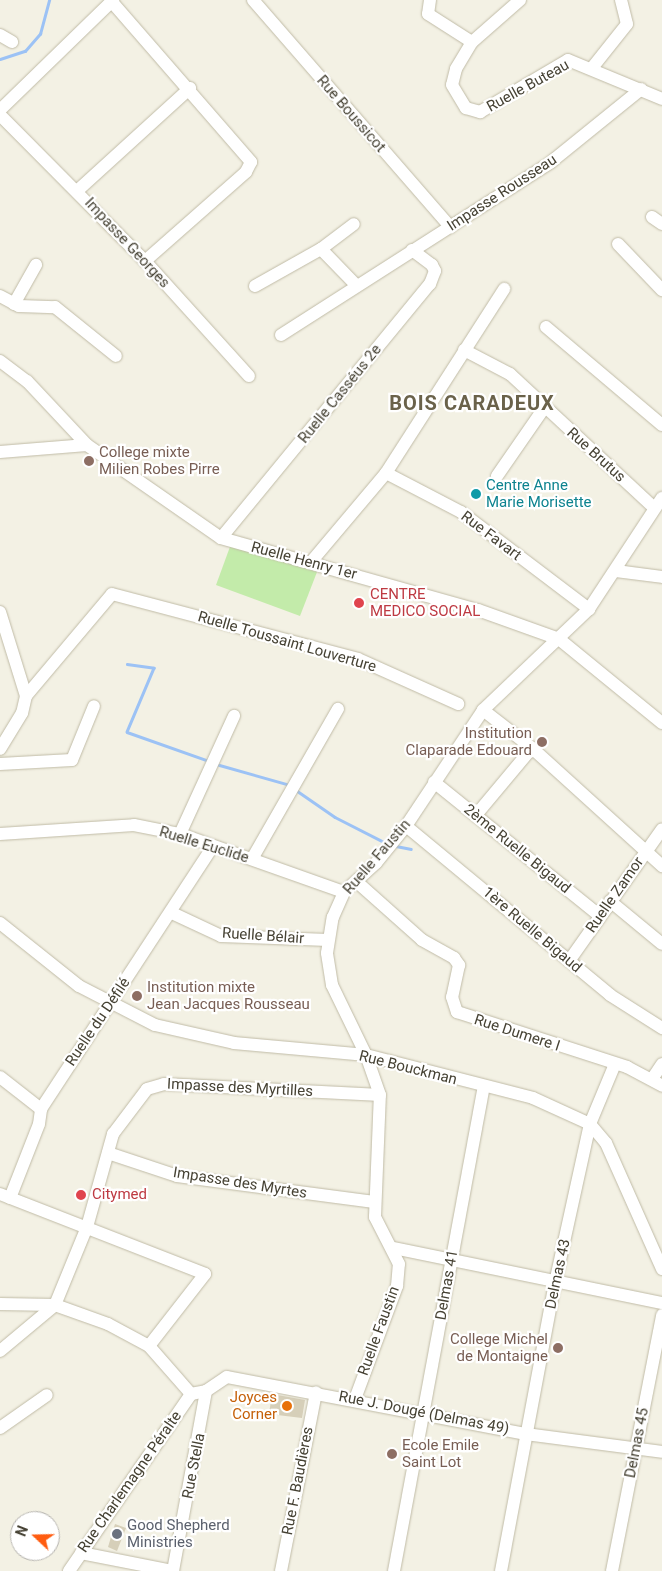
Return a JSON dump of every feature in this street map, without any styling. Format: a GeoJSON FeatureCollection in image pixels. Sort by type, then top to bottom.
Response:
{"type":"FeatureCollection","features":[{"type":"Feature","properties":{"kind":"street","name":"Rue Boussicot"},"geometry":{"type":"LineString","coordinates":[[253,0],[450,227]]}},
{"type":"Feature","properties":{"kind":"street"},"geometry":{"type":"LineString","coordinates":[[430,0],[428,14],[472,42]]}},
{"type":"Feature","properties":{"kind":"street","name":"Ruelle Buteau"},"geometry":{"type":"LineString","coordinates":[[520,0],[472,42],[456,69],[452,85],[466,108],[475,112],[568,60],[592,68],[662,99]]}},
{"type":"Feature","properties":{"kind":"street"},"geometry":{"type":"LineString","coordinates":[[592,68],[627,24],[621,0]]}},
{"type":"Feature","properties":{"kind":"street"},"geometry":{"type":"LineString","coordinates":[[0,110],[112,1],[190,88],[251,162],[246,172],[145,261]]}},
{"type":"Feature","properties":{"kind":"street"},"geometry":{"type":"LineString","coordinates":[[0,35],[12,42]]}},
{"type":"Feature","properties":{"kind":"street"},"geometry":{"type":"LineString","coordinates":[[77,191],[190,88]]}},
{"type":"Feature","properties":{"kind":"street","name":"Impasse Rousseau"},"geometry":{"type":"LineString","coordinates":[[281,335],[356,285],[551,162],[641,89]]}},
{"type":"Feature","properties":{"kind":"street","name":"Impasse Georges"},"geometry":{"type":"LineString","coordinates":[[0,115],[145,261],[249,376]]}},
{"type":"Feature","properties":{"kind":"street"},"geometry":{"type":"LineString","coordinates":[[255,286],[321,249],[354,224]]}},
{"type":"Feature","properties":{"kind":"street"},"geometry":{"type":"LineString","coordinates":[[618,244],[662,290]]}},
{"type":"Feature","properties":{"kind":"street"},"geometry":{"type":"LineString","coordinates":[[321,249],[356,285]]}},
{"type":"Feature","properties":{"kind":"street","name":"Ruelle Casséus 2e"},"geometry":{"type":"LineString","coordinates":[[221,538],[430,284],[435,271],[432,265],[412,250]]}},
{"type":"Feature","properties":{"kind":"street"},"geometry":{"type":"LineString","coordinates":[[14,304],[36,265]]}},
{"type":"Feature","properties":{"kind":"street"},"geometry":{"type":"LineString","coordinates":[[311,562],[386,473],[504,289]]}},
{"type":"Feature","properties":{"kind":"street"},"geometry":{"type":"LineString","coordinates":[[0,296],[14,304],[55,307],[116,356]]}},
{"type":"Feature","properties":{"kind":"street"},"geometry":{"type":"LineString","coordinates":[[546,327],[662,425]]}},
{"type":"Feature","properties":{"kind":"street","name":"Rue Brutus"},"geometry":{"type":"LineString","coordinates":[[464,350],[510,374],[544,408],[658,503]]}},
{"type":"Feature","properties":{"kind":"street"},"geometry":{"type":"LineString","coordinates":[[0,361],[27,381],[87,444],[221,538]]}},
{"type":"Feature","properties":{"kind":"street"},"geometry":{"type":"LineString","coordinates":[[497,476],[544,408]]}},
{"type":"Feature","properties":{"kind":"street"},"geometry":{"type":"LineString","coordinates":[[0,452],[87,444]]}},
{"type":"Feature","properties":{"kind":"street","name":"Rue Favart"},"geometry":{"type":"LineString","coordinates":[[386,473],[461,512],[589,609]]}},
{"type":"Feature","properties":{"kind":"street","name":"Ruelle Faustin"},"geometry":{"type":"LineString","coordinates":[[355,1399],[397,1286],[399,1264],[394,1248],[375,1217],[374,1202],[380,1095],[366,1055],[332,985],[328,940],[344,892],[357,882],[406,826],[483,710],[589,609],[616,571],[658,503]]}},
{"type":"Feature","properties":{"kind":"street","name":"Ruelle Henry 1er"},"geometry":{"type":"LineString","coordinates":[[221,538],[478,610],[559,639],[662,723]]}},
{"type":"Feature","properties":{"kind":"street"},"geometry":{"type":"LineString","coordinates":[[616,571],[662,577]]}},
{"type":"Feature","properties":{"kind":"street","name":"Ruelle Toussaint Louverture"},"geometry":{"type":"LineString","coordinates":[[26,696],[112,594],[358,659],[458,704]]}},
{"type":"Feature","properties":{"kind":"street"},"geometry":{"type":"LineString","coordinates":[[0,612],[26,696],[22,713],[0,749]]}},
{"type":"Feature","properties":{"kind":"street"},"geometry":{"type":"LineString","coordinates":[[0,764],[72,760],[94,706]]}},
{"type":"Feature","properties":{"kind":"street"},"geometry":{"type":"LineString","coordinates":[[252,859],[338,709]]}},
{"type":"Feature","properties":{"kind":"street"},"geometry":{"type":"LineString","coordinates":[[483,710],[532,748],[662,866]]}},
{"type":"Feature","properties":{"kind":"street"},"geometry":{"type":"LineString","coordinates":[[180,834],[234,716]]}},
{"type":"Feature","properties":{"kind":"street"},"geometry":{"type":"LineString","coordinates":[[476,815],[532,748]]}},
{"type":"Feature","properties":{"kind":"street","name":"2ème Ruelle Bigaud"},"geometry":{"type":"LineString","coordinates":[[434,782],[600,916]]}},
{"type":"Feature","properties":{"kind":"street","name":"Ruelle Euclide"},"geometry":{"type":"LineString","coordinates":[[0,834],[134,825],[180,834],[344,892]]}},
{"type":"Feature","properties":{"kind":"street","name":"1ère Ruelle Bigaud"},"geometry":{"type":"LineString","coordinates":[[406,826],[633,1013],[662,1028]]}},
{"type":"Feature","properties":{"kind":"street","name":"Ruelle Zamor"},"geometry":{"type":"LineString","coordinates":[[569,961],[662,829]]}},
{"type":"Feature","properties":{"kind":"street","name":"Ruelle du Défilé"},"geometry":{"type":"LineString","coordinates":[[5,1196],[39,1124],[41,1109],[110,1002],[172,913],[213,846]]}},
{"type":"Feature","properties":{"kind":"street","name":"Rue Dumere I"},"geometry":{"type":"LineString","coordinates":[[357,882],[415,934],[454,958],[459,965],[452,997],[457,1012],[615,1064],[657,1082]]}},
{"type":"Feature","properties":{"kind":"street"},"geometry":{"type":"LineString","coordinates":[[610,901],[662,944]]}},
{"type":"Feature","properties":{"kind":"street","name":"Ruelle Bélair"},"geometry":{"type":"LineString","coordinates":[[172,913],[221,936],[328,940]]}},
{"type":"Feature","properties":{"kind":"street","name":"Rue Bouckman"},"geometry":{"type":"LineString","coordinates":[[0,923],[80,986],[154,1025],[234,1043],[366,1055],[484,1087],[534,1098],[590,1124],[606,1143],[662,1268]]}},
{"type":"Feature","properties":{"kind":"street","name":"Delmas 43"},"geometry":{"type":"LineString","coordinates":[[501,1571],[555,1283],[590,1124],[615,1064]]}},
{"type":"Feature","properties":{"kind":"street"},"geometry":{"type":"LineString","coordinates":[[657,1082],[662,1064]]}},
{"type":"Feature","properties":{"kind":"street"},"geometry":{"type":"LineString","coordinates":[[0,1077],[41,1109]]}},
{"type":"Feature","properties":{"kind":"street","name":"Impasse des Myrtilles"},"geometry":{"type":"LineString","coordinates":[[108,1153],[112,1134],[126,1112],[155,1085],[380,1095]]}},
{"type":"Feature","properties":{"kind":"street","name":"Delmas 41"},"geometry":{"type":"LineString","coordinates":[[394,1571],[484,1087]]}},
{"type":"Feature","properties":{"kind":"street"},"geometry":{"type":"LineString","coordinates":[[0,1351],[55,1305],[87,1227],[108,1153]]}},
{"type":"Feature","properties":{"kind":"street","name":"Impasse des Myrtes"},"geometry":{"type":"LineString","coordinates":[[108,1153],[177,1176],[374,1202]]}},
{"type":"Feature","properties":{"kind":"street"},"geometry":{"type":"LineString","coordinates":[[5,1196],[205,1274],[149,1346]]}},
{"type":"Feature","properties":{"kind":"street"},"geometry":{"type":"LineString","coordinates":[[394,1248],[555,1283],[662,1303]]}},
{"type":"Feature","properties":{"kind":"street"},"geometry":{"type":"LineString","coordinates":[[0,1304],[55,1305],[108,1324],[149,1346],[191,1394]]}},
{"type":"Feature","properties":{"kind":"street","name":"Delmas 45"},"geometry":{"type":"LineString","coordinates":[[612,1571],[662,1315]]}},
{"type":"Feature","properties":{"kind":"street","name":"Rue J. Dougé (Delmas 49)"},"geometry":{"type":"LineString","coordinates":[[191,1394],[206,1391],[227,1378],[355,1399],[526,1434],[662,1452]]}},
{"type":"Feature","properties":{"kind":"street","name":"Rue Stella"},"geometry":{"type":"LineString","coordinates":[[173,1571],[206,1391]]}},
{"type":"Feature","properties":{"kind":"street","name":"Rue F. Baudières"},"geometry":{"type":"LineString","coordinates":[[281,1571],[316,1392]]}},
{"type":"Feature","properties":{"kind":"street","name":"Rue Charlemagne Péralte"},"geometry":{"type":"LineString","coordinates":[[69,1571],[191,1394]]}},
{"type":"Feature","properties":{"kind":"street"},"geometry":{"type":"LineString","coordinates":[[0,1428],[47,1396]]}},
{"type":"Feature","properties":{"kind":"street"},"geometry":{"type":"LineString","coordinates":[[81,1553],[173,1571]]}},
{"type":"Feature","properties":{"kind":"green space"},"geometry":{"type":"Polygon","coordinates":[[[231,544],[317,572],[300,616],[216,585],[231,544]]]}},
{"type":"Feature","properties":{"kind":"building","name":"Joyces Corner"},"geometry":{"type":"Polygon","coordinates":[[[272,1394],[305,1400],[302,1418],[269,1414],[272,1394]]]}},
{"type":"Feature","properties":{"kind":"building","name":"Good Shepherd Ministries"},"geometry":{"type":"Polygon","coordinates":[[[115,1524],[126,1528],[117,1551],[108,1547],[115,1524]]]}},
{"type":"Feature","properties":{"kind":"waterway"},"geometry":{"type":"LineString","coordinates":[[0,59],[25,51],[40,34],[49,0]]}},
{"type":"Feature","properties":{"kind":"waterway"},"geometry":{"type":"LineString","coordinates":[[127,664],[154,668],[127,732],[209,761]]}},
{"type":"Feature","properties":{"kind":"waterway"},"geometry":{"type":"LineString","coordinates":[[216,764],[290,785]]}},
{"type":"Feature","properties":{"kind":"waterway"},"geometry":{"type":"LineString","coordinates":[[296,790],[335,817],[386,843]]}},
{"type":"Feature","properties":{"kind":"waterway"},"geometry":{"type":"LineString","coordinates":[[396,846],[411,849]]}},
{"type":"Feature","properties":{"kind":"place","name":"College mixte Milien Robes Pirre"},"geometry":{"type":"Point","coordinates":[89,461]}},
{"type":"Feature","properties":{"kind":"place","name":"Centre Anne Marie Morisette"},"geometry":{"type":"Point","coordinates":[476,494]}},
{"type":"Feature","properties":{"kind":"place","name":"CENTRE MEDICO SOCIAL"},"geometry":{"type":"Point","coordinates":[359,603]}},
{"type":"Feature","properties":{"kind":"place","name":"Institution Claparade Edouard"},"geometry":{"type":"Point","coordinates":[542,742]}},
{"type":"Feature","properties":{"kind":"place","name":"Institution mixte Jean Jacques Rousseau"},"geometry":{"type":"Point","coordinates":[137,996]}},
{"type":"Feature","properties":{"kind":"place","name":"Citymed"},"geometry":{"type":"Point","coordinates":[81,1195]}},
{"type":"Feature","properties":{"kind":"place","name":"College Michel de Montaigne"},"geometry":{"type":"Point","coordinates":[558,1348]}},
{"type":"Feature","properties":{"kind":"place","name":"Joyces Corner"},"geometry":{"type":"Point","coordinates":[287,1406]}},
{"type":"Feature","properties":{"kind":"place","name":"Ecole Emile Saint Lot"},"geometry":{"type":"Point","coordinates":[392,1454]}},
{"type":"Feature","properties":{"kind":"place","name":"Good Shepherd Ministries"},"geometry":{"type":"Point","coordinates":[117,1534]}},
{"type":"Feature","properties":{"kind":"district","name":"BOIS CARADEUX"},"geometry":{"type":"Point","coordinates":[472,403]}}]}
